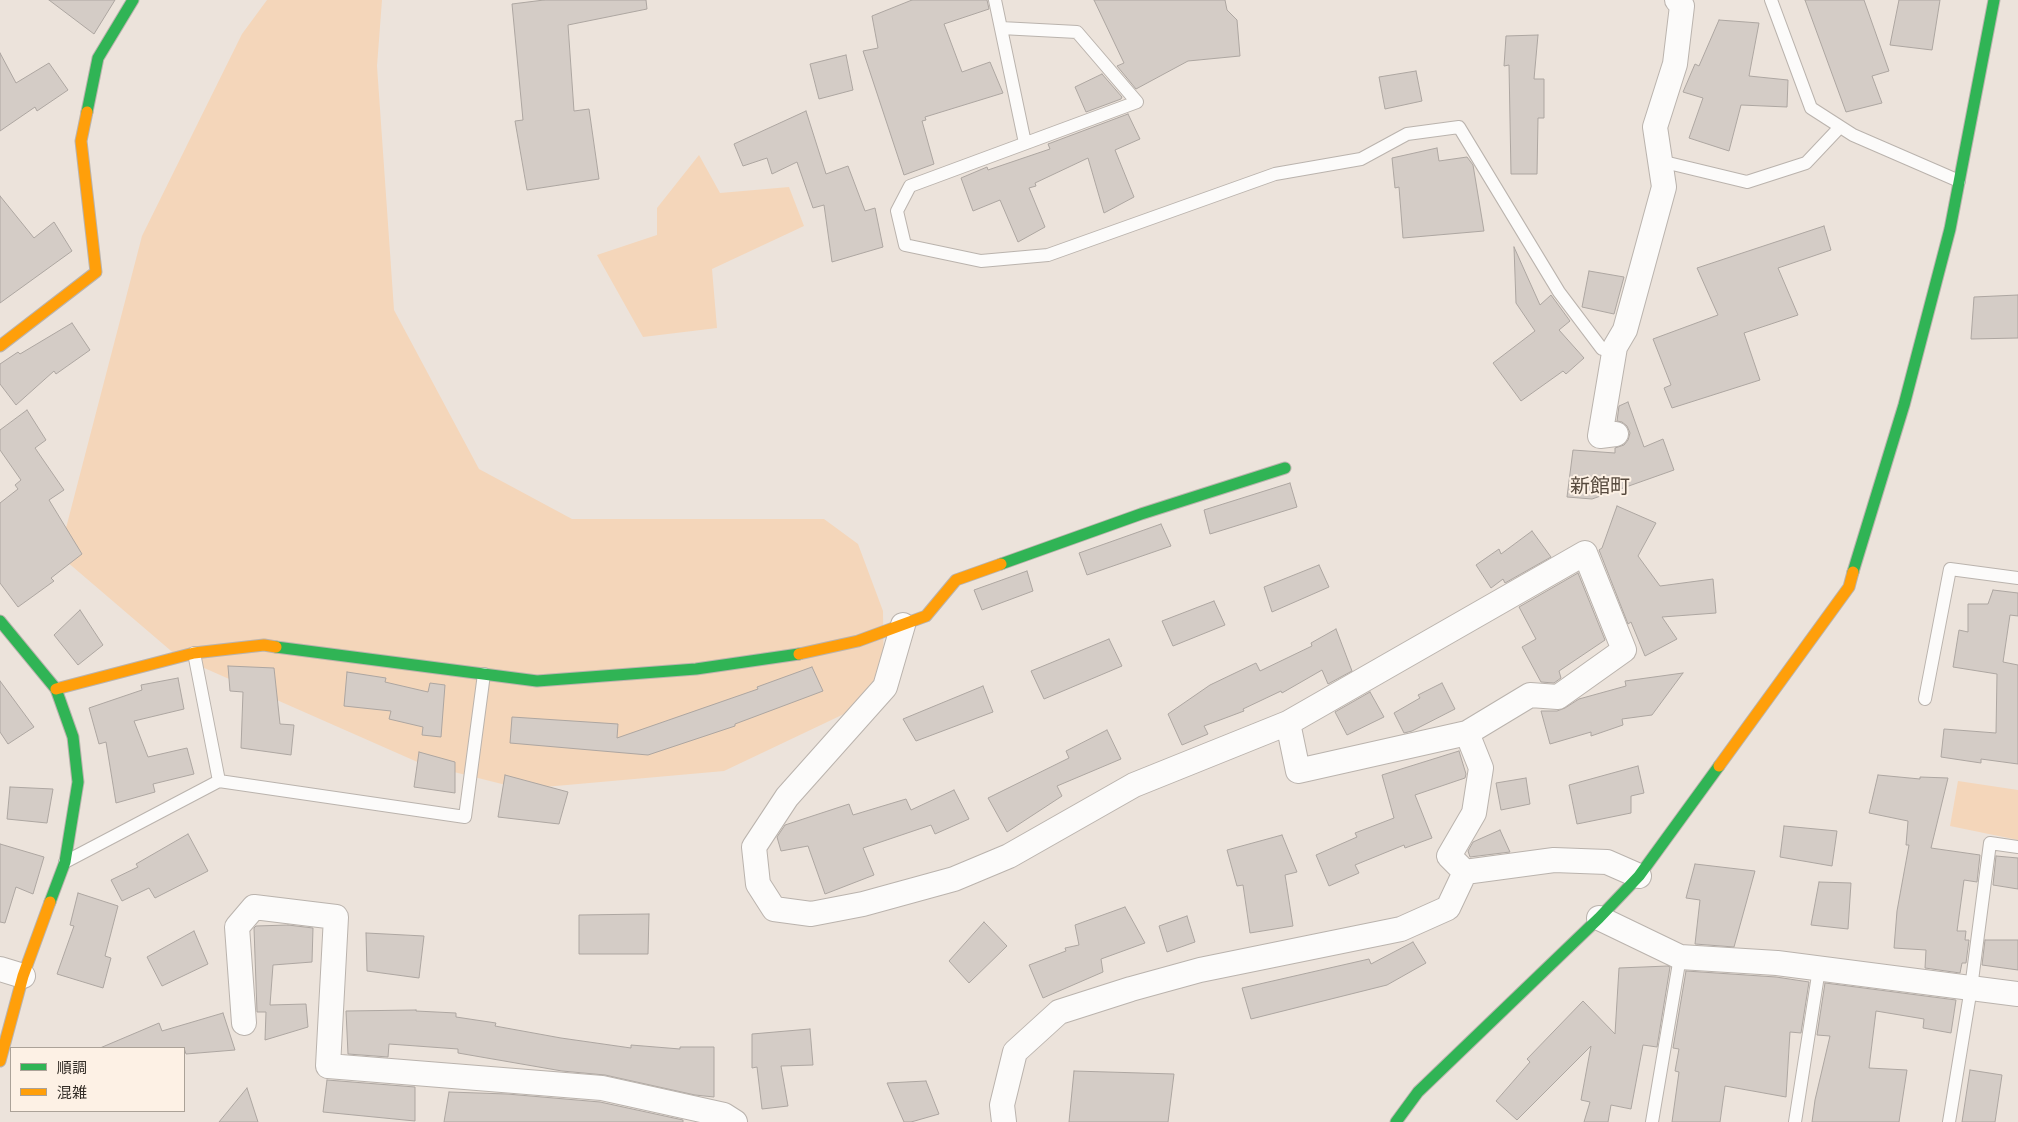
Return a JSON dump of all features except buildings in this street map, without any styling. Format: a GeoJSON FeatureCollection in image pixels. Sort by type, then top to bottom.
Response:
{"type":"FeatureCollection","features":[{"type":"Feature","properties":{"kind":"street"},"geometry":{"type":"LineString","coordinates":[[0,346],[96,272],[82,142],[98,58],[133,0]]}},
{"type":"Feature","properties":{"kind":"street"},"geometry":{"type":"LineString","coordinates":[[1396,1122],[1418,1092],[1599,918],[1639,876],[1849,587],[1904,405],[1950,230],[1994,0]]}},
{"type":"Feature","properties":{"kind":"street"},"geometry":{"type":"LineString","coordinates":[[1616,434],[1600,436],[1615,347],[1625,330],[1664,187],[1654,127],[1675,64],[1686,2]]}},
{"type":"Feature","properties":{"kind":"street"},"geometry":{"type":"LineString","coordinates":[[56,689],[194,653],[264,645],[536,681],[696,669],[785,657],[858,641],[903,625],[926,616],[956,580],[1141,514],[1285,468]]}},
{"type":"Feature","properties":{"kind":"street"},"geometry":{"type":"LineString","coordinates":[[903,625],[885,687],[787,797],[754,848],[758,884],[774,909],[811,914],[862,904],[954,879],[1008,856],[1134,785],[1288,723],[1585,553],[1624,650],[1558,697],[1530,695],[1468,733],[1298,771],[1288,723]]}},
{"type":"Feature","properties":{"kind":"street"},"geometry":{"type":"LineString","coordinates":[[0,621],[56,689],[73,737],[78,782],[65,862],[23,976],[0,1061]]}},
{"type":"Feature","properties":{"kind":"street"},"geometry":{"type":"LineString","coordinates":[[1465,872],[1449,856],[1474,813],[1481,768],[1468,733]]}},
{"type":"Feature","properties":{"kind":"street"},"geometry":{"type":"LineString","coordinates":[[1465,872],[1554,860],[1607,862],[1639,876]]}},
{"type":"Feature","properties":{"kind":"street"},"geometry":{"type":"LineString","coordinates":[[1004,1122],[1002,1105],[1015,1052],[1059,1012],[1200,970],[1401,929],[1448,908],[1465,872]]}},
{"type":"Feature","properties":{"kind":"street"},"geometry":{"type":"LineString","coordinates":[[244,1023],[237,926],[254,907],[336,917],[328,1066],[602,1088],[724,1115],[735,1122]]}},
{"type":"Feature","properties":{"kind":"street"},"geometry":{"type":"LineString","coordinates":[[1599,918],[1680,957],[1777,963],[2018,994]]}},
{"type":"Feature","properties":{"kind":"street"},"geometry":{"type":"LineString","coordinates":[[0,969],[23,976]]}},
{"type":"Feature","properties":{"kind":"lane"},"geometry":{"type":"LineString","coordinates":[[995,0],[1025,144]]}},
{"type":"Feature","properties":{"kind":"lane"},"geometry":{"type":"LineString","coordinates":[[1771,0],[1812,108],[1853,135],[1959,181]]}},
{"type":"Feature","properties":{"kind":"lane"},"geometry":{"type":"LineString","coordinates":[[1001,28],[1077,32],[1137,102],[910,186],[897,211],[905,245],[981,261],[1048,255],[1275,174],[1361,159],[1407,134],[1459,127],[1559,292],[1602,349],[1615,347]]}},
{"type":"Feature","properties":{"kind":"lane"},"geometry":{"type":"LineString","coordinates":[[1660,161],[1747,182],[1806,162],[1840,127]]}},
{"type":"Feature","properties":{"kind":"lane"},"geometry":{"type":"LineString","coordinates":[[1925,699],[1950,569],[2018,578]]}},
{"type":"Feature","properties":{"kind":"lane"},"geometry":{"type":"LineString","coordinates":[[194,653],[219,780]]}},
{"type":"Feature","properties":{"kind":"lane"},"geometry":{"type":"LineString","coordinates":[[65,862],[219,780],[465,818],[484,674]]}},
{"type":"Feature","properties":{"kind":"lane"},"geometry":{"type":"LineString","coordinates":[[1949,1122],[1971,988],[1990,843],[2018,847]]}},
{"type":"Feature","properties":{"kind":"lane"},"geometry":{"type":"LineString","coordinates":[[1652,1122],[1680,957]]}},
{"type":"Feature","properties":{"kind":"lane"},"geometry":{"type":"LineString","coordinates":[[1795,1122],[1819,969]]}},
{"type":"Feature","properties":{"kind":"shaded area"},"geometry":{"type":"Polygon","coordinates":[[[267,0],[382,0],[377,66],[394,310],[479,469],[572,519],[824,519],[858,544],[883,611],[884,695],[724,771],[522,789],[422,764],[177,656],[59,555],[142,236],[242,34],[267,0]]]}},
{"type":"Feature","properties":{"kind":"shaded area"},"geometry":{"type":"Polygon","coordinates":[[[699,155],[720,193],[789,187],[804,226],[712,269],[717,328],[643,337],[597,255],[657,235],[657,208],[699,155]]]}},
{"type":"Feature","properties":{"kind":"shaded area"},"geometry":{"type":"Polygon","coordinates":[[[1958,781],[2018,790],[2018,840],[1950,826],[1958,781]]]}},
{"type":"Feature","properties":{"kind":"traffic: fast"},"geometry":{"type":"LineString","coordinates":[[87,112],[98,58],[133,0]]}},
{"type":"Feature","properties":{"kind":"traffic: fast"},"geometry":{"type":"LineString","coordinates":[[1853,572],[1904,405],[1950,229],[1994,0]]}},
{"type":"Feature","properties":{"kind":"traffic: fast"},"geometry":{"type":"LineString","coordinates":[[1001,564],[1141,514],[1285,468]]}},
{"type":"Feature","properties":{"kind":"traffic: fast"},"geometry":{"type":"LineString","coordinates":[[0,621],[56,689],[73,737],[78,782],[65,862],[50,902]]}},
{"type":"Feature","properties":{"kind":"traffic: fast"},"geometry":{"type":"LineString","coordinates":[[276,647],[537,681],[696,669],[799,654]]}},
{"type":"Feature","properties":{"kind":"traffic: fast"},"geometry":{"type":"LineString","coordinates":[[1396,1122],[1418,1092],[1599,918],[1639,876],[1719,766]]}},
{"type":"Feature","properties":{"kind":"traffic: slow"},"geometry":{"type":"LineString","coordinates":[[0,346],[96,272],[81,141],[87,112]]}},
{"type":"Feature","properties":{"kind":"traffic: slow"},"geometry":{"type":"LineString","coordinates":[[799,654],[858,641],[926,616],[956,580],[1001,564]]}},
{"type":"Feature","properties":{"kind":"traffic: slow"},"geometry":{"type":"LineString","coordinates":[[1719,766],[1849,587],[1853,572]]}},
{"type":"Feature","properties":{"kind":"traffic: slow"},"geometry":{"type":"LineString","coordinates":[[56,689],[194,653],[264,645],[276,647]]}},
{"type":"Feature","properties":{"kind":"traffic: slow"},"geometry":{"type":"LineString","coordinates":[[0,1061],[23,976],[50,902]]}},
{"type":"Feature","properties":{"kind":"district","name":"新館町"},"geometry":{"type":"Point","coordinates":[1600,486]}}]}
